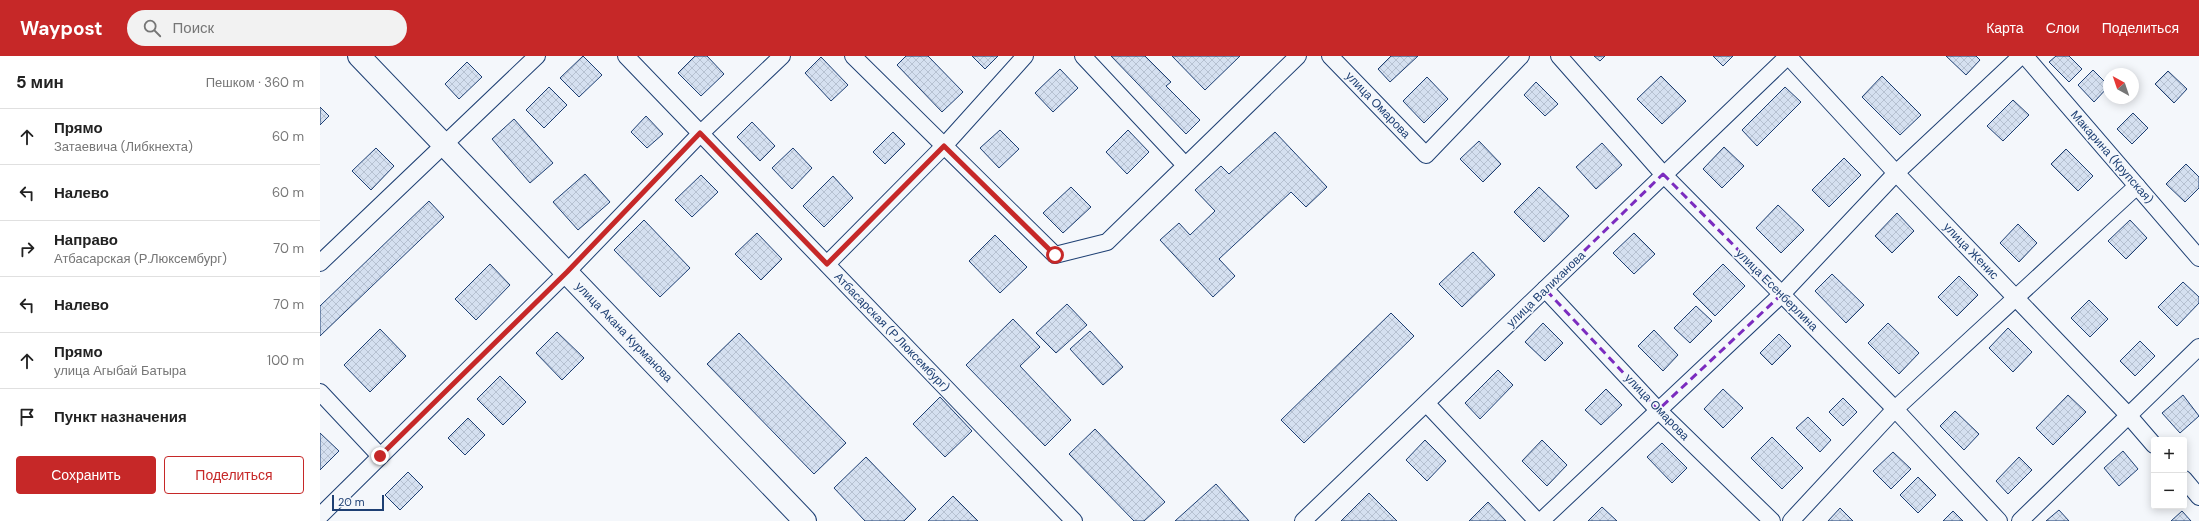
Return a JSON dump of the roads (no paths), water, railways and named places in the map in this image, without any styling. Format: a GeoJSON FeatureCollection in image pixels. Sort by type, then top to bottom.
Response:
{"type":"FeatureCollection","features":[{"type":"Feature","properties":{"kind":"main road","name":"улица Акана Курманова"},"geometry":{"type":"LineString","coordinates":[[359,56],[805,521]]}},
{"type":"Feature","properties":{"kind":"street"},"geometry":{"type":"LineString","coordinates":[[320,263],[537,56]]}},
{"type":"Feature","properties":{"kind":"street","name":"Атбасарская (Р.Люксембург)"},"geometry":{"type":"LineString","coordinates":[[626,56],[1074,521]]}},
{"type":"Feature","properties":{"kind":"street"},"geometry":{"type":"LineString","coordinates":[[320,516],[567,272],[700,133],[782,56]]}},
{"type":"Feature","properties":{"kind":"street"},"geometry":{"type":"LineString","coordinates":[[853,56],[1055,255],[1107,242],[1298,56]]}},
{"type":"Feature","properties":{"kind":"street"},"geometry":{"type":"LineString","coordinates":[[827,264],[944,146],[1025,56]]}},
{"type":"Feature","properties":{"kind":"street"},"geometry":{"type":"LineString","coordinates":[[1083,56],[1185,165]]}},
{"type":"Feature","properties":{"kind":"street","name":"улица Омарова"},"geometry":{"type":"LineString","coordinates":[[1330,56],[1426,155],[1521,56]]}},
{"type":"Feature","properties":{"kind":"street","name":"улица Есенберлина"},"geometry":{"type":"LineString","coordinates":[[1558,56],[1663,174],[1895,409],[1999,521]]}},
{"type":"Feature","properties":{"kind":"street","name":"улица Валиханова"},"geometry":{"type":"LineString","coordinates":[[1304,521],[1546,289],[1663,174],[1788,56]]}},
{"type":"Feature","properties":{"kind":"street","name":"улица Женис"},"geometry":{"type":"LineString","coordinates":[[1788,56],[1896,173],[2129,416],[2151,442]]}},
{"type":"Feature","properties":{"kind":"street"},"geometry":{"type":"LineString","coordinates":[[1542,521],[1782,294],[1896,173],[2021,56]]}},
{"type":"Feature","properties":{"kind":"street","name":"Макарина (Крупская)"},"geometry":{"type":"LineString","coordinates":[[2025,56],[2199,258]]}},
{"type":"Feature","properties":{"kind":"street"},"geometry":{"type":"LineString","coordinates":[[1791,521],[1895,409],[2136,186]]}},
{"type":"Feature","properties":{"kind":"street","name":"улица Омарова"},"geometry":{"type":"LineString","coordinates":[[1546,289],[1658,410],[1772,521]]}},
{"type":"Feature","properties":{"kind":"street"},"geometry":{"type":"LineString","coordinates":[[2020,521],[2199,347]]}},
{"type":"Feature","properties":{"kind":"street"},"geometry":{"type":"LineString","coordinates":[[320,392],[380,456]]}},
{"type":"Feature","properties":{"kind":"street"},"geometry":{"type":"LineString","coordinates":[[1427,404],[1537,521]]}},
{"type":"Feature","properties":{"kind":"street"},"geometry":{"type":"LineString","coordinates":[[2187,483],[2199,497]]}}]}
